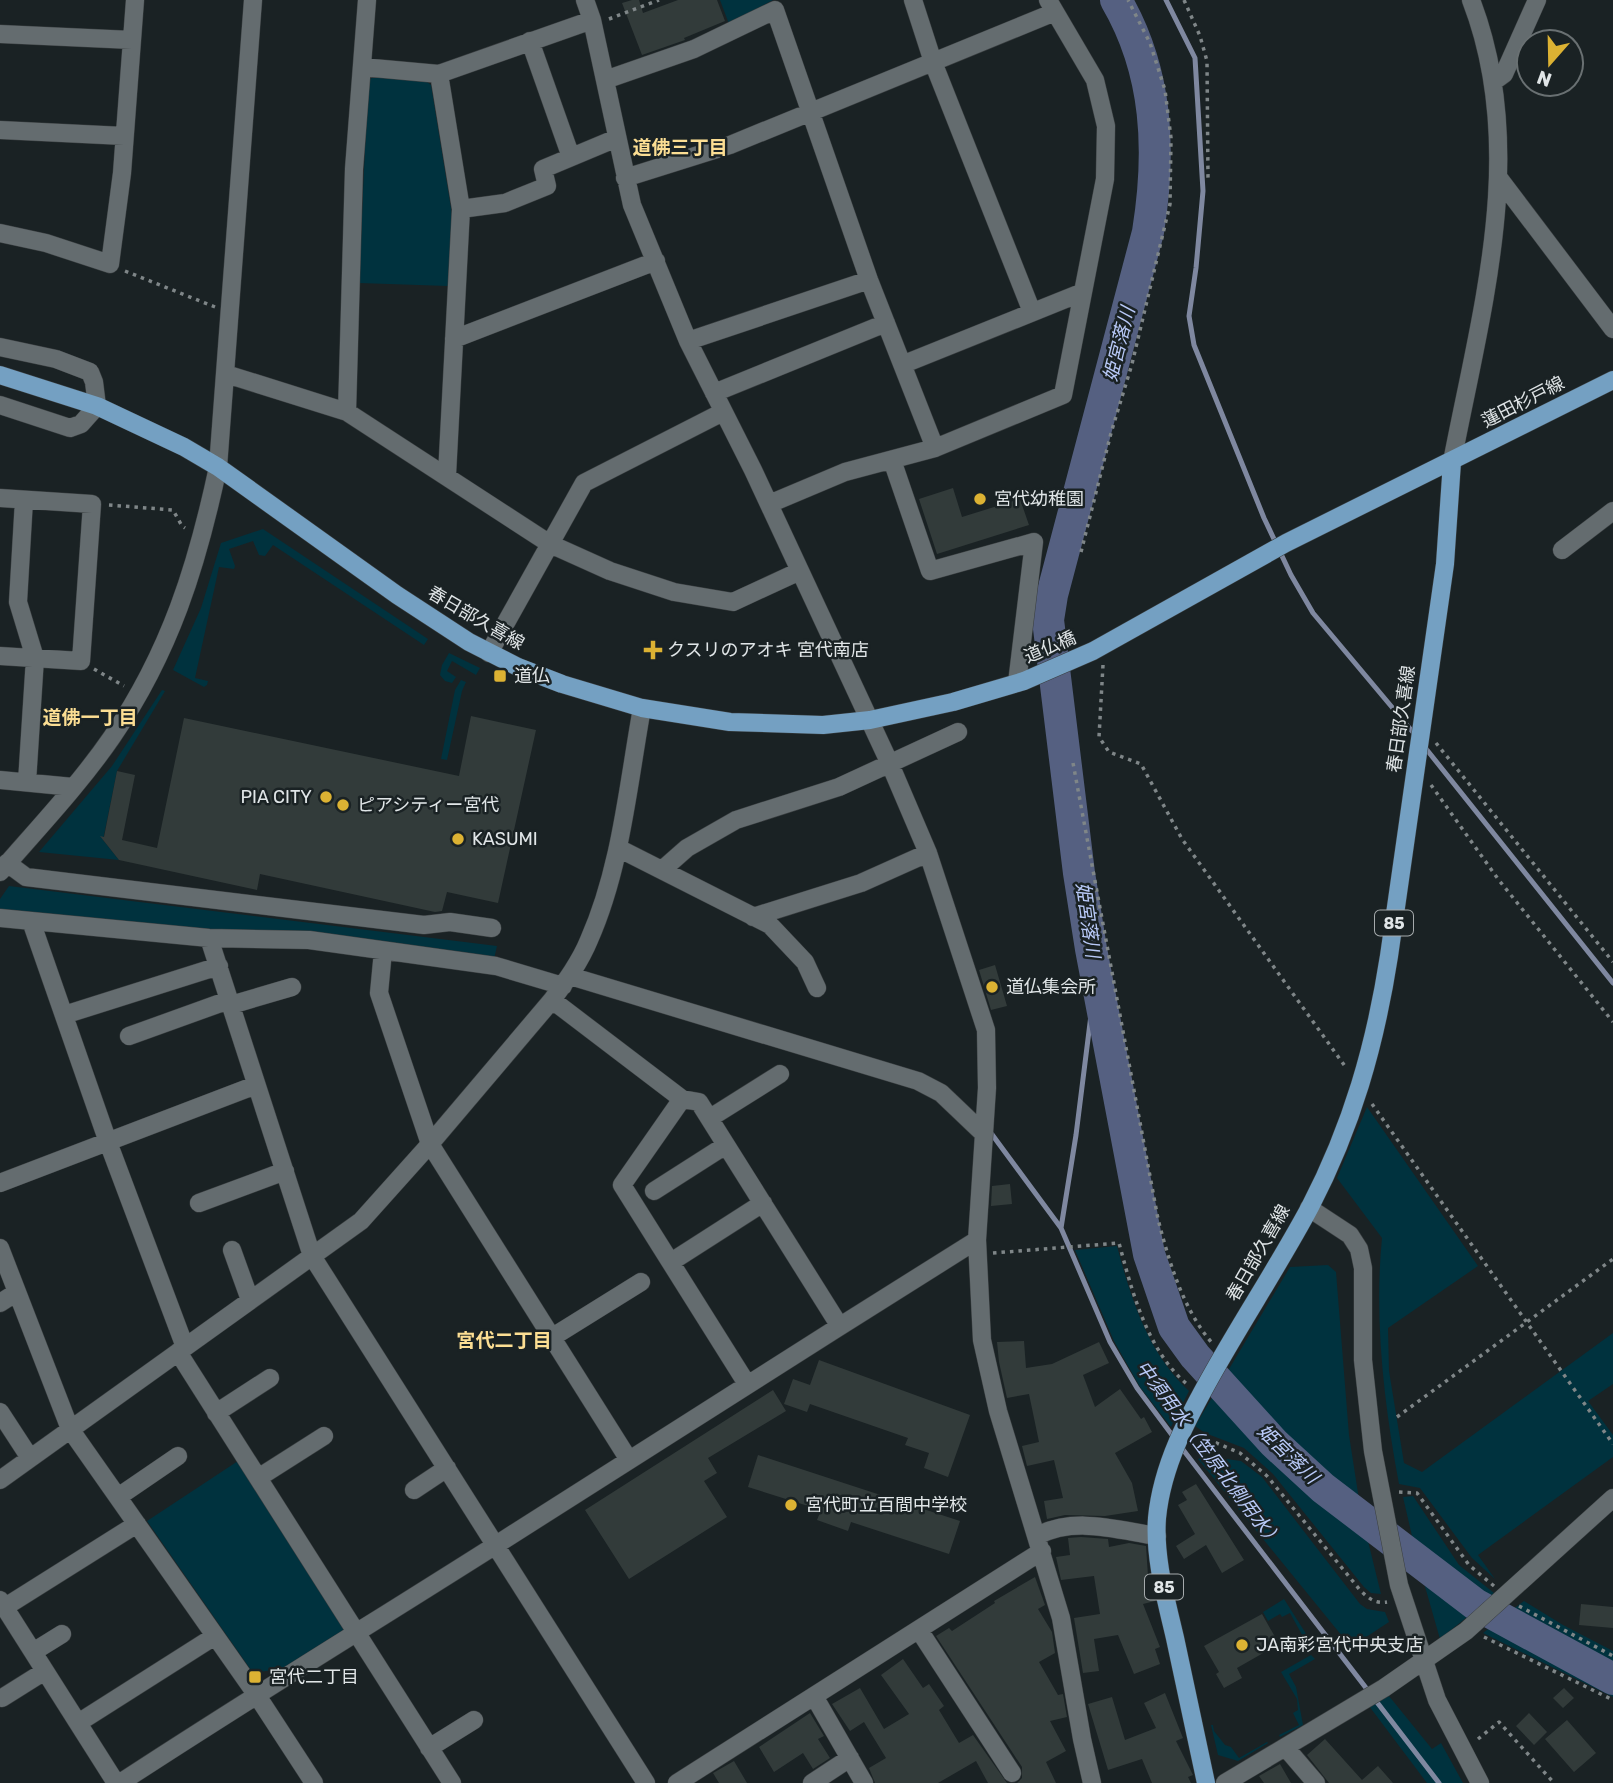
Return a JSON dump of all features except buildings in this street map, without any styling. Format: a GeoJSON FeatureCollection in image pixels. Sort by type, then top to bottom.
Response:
{"type":"FeatureCollection","features":[{"type":"Feature","properties":{"kind":"main road","name":"春日部久喜線"},"geometry":{"type":"LineString","coordinates":[[0,375],[97,406],[218,467],[397,595],[469,642],[518,667],[562,684],[642,708],[690,717],[751,723],[823,725],[870,720],[953,702],[1020,682]]}},
{"type":"Feature","properties":{"kind":"main road","name":"蓮田杉戸線"},"geometry":{"type":"LineString","coordinates":[[1452,462],[1613,380]]}},
{"type":"Feature","properties":{"kind":"main road"},"geometry":{"type":"LineString","coordinates":[[1098,649],[1143,621],[1286,543],[1452,462]]}},
{"type":"Feature","properties":{"kind":"main road","name":"春日部久喜線"},"geometry":{"type":"LineString","coordinates":[[1225,1351],[1309,1208],[1338,1147],[1360,1087],[1379,1017],[1445,564],[1452,462]]}},
{"type":"Feature","properties":{"kind":"main road","name":"道仏橋"},"geometry":{"type":"LineString","coordinates":[[1020,682],[1098,649]]}},
{"type":"Feature","properties":{"kind":"main road","name":"85"},"geometry":{"type":"LineString","coordinates":[[1206,1783],[1160,1571],[1157,1517],[1170,1458],[1200,1395],[1225,1351]]}},
{"type":"Feature","properties":{"kind":"street"},"geometry":{"type":"LineString","coordinates":[[0,233],[46,243],[110,264],[122,173],[135,0]]}},
{"type":"Feature","properties":{"kind":"street"},"geometry":{"type":"LineString","coordinates":[[253,0],[218,467],[203,536],[174,622],[138,694],[113,736],[4,867],[26,877],[424,925],[450,922],[492,928]]}},
{"type":"Feature","properties":{"kind":"street"},"geometry":{"type":"LineString","coordinates":[[347,412],[354,169],[367,0]]}},
{"type":"Feature","properties":{"kind":"street"},"geometry":{"type":"LineString","coordinates":[[584,0],[592,22],[632,205],[688,341],[769,503],[890,764],[928,853],[986,1030],[987,1088],[977,1247],[982,1340],[998,1411],[1061,1618],[1092,1783]]}},
{"type":"Feature","properties":{"kind":"street"},"geometry":{"type":"LineString","coordinates":[[913,0],[933,62],[1032,312]]}},
{"type":"Feature","properties":{"kind":"street"},"geometry":{"type":"LineString","coordinates":[[1452,462],[1483,318],[1496,228],[1498,177],[1493,82],[1479,21],[1471,0]]}},
{"type":"Feature","properties":{"kind":"street"},"geometry":{"type":"LineString","coordinates":[[1493,82],[1504,75],[1537,0]]}},
{"type":"Feature","properties":{"kind":"street"},"geometry":{"type":"LineString","coordinates":[[625,178],[730,145],[812,113],[933,62],[1051,6],[1095,80],[1106,126],[1105,179],[1063,395],[935,448],[845,472],[769,503]]}},
{"type":"Feature","properties":{"kind":"street"},"geometry":{"type":"LineString","coordinates":[[605,80],[694,49],[775,10],[869,280],[904,363],[935,448]]}},
{"type":"Feature","properties":{"kind":"street"},"geometry":{"type":"LineString","coordinates":[[362,67],[439,74],[592,22]]}},
{"type":"Feature","properties":{"kind":"street"},"geometry":{"type":"LineString","coordinates":[[0,34],[132,40]]}},
{"type":"Feature","properties":{"kind":"street"},"geometry":{"type":"LineString","coordinates":[[530,41],[571,157]]}},
{"type":"Feature","properties":{"kind":"street"},"geometry":{"type":"LineString","coordinates":[[439,74],[461,209],[447,475]]}},
{"type":"Feature","properties":{"kind":"street"},"geometry":{"type":"LineString","coordinates":[[0,130],[124,136]]}},
{"type":"Feature","properties":{"kind":"street"},"geometry":{"type":"LineString","coordinates":[[461,209],[505,203],[547,186],[543,169],[617,138]]}},
{"type":"Feature","properties":{"kind":"street"},"geometry":{"type":"LineString","coordinates":[[1498,177],[1613,329]]}},
{"type":"Feature","properties":{"kind":"street"},"geometry":{"type":"LineString","coordinates":[[454,339],[656,261]]}},
{"type":"Feature","properties":{"kind":"street"},"geometry":{"type":"LineString","coordinates":[[688,341],[869,280]]}},
{"type":"Feature","properties":{"kind":"street"},"geometry":{"type":"LineString","coordinates":[[904,363],[1083,292]]}},
{"type":"Feature","properties":{"kind":"street"},"geometry":{"type":"LineString","coordinates":[[715,393],[887,323]]}},
{"type":"Feature","properties":{"kind":"street"},"geometry":{"type":"LineString","coordinates":[[0,347],[56,359],[90,372],[97,406],[81,424],[70,428],[0,405]]}},
{"type":"Feature","properties":{"kind":"street"},"geometry":{"type":"LineString","coordinates":[[226,374],[347,412],[551,544],[610,570],[674,592],[733,602],[800,571]]}},
{"type":"Feature","properties":{"kind":"street"},"geometry":{"type":"LineString","coordinates":[[489,653],[584,483],[723,412]]}},
{"type":"Feature","properties":{"kind":"street"},"geometry":{"type":"LineString","coordinates":[[892,460],[930,571],[1034,542],[1020,682]]}},
{"type":"Feature","properties":{"kind":"street"},"geometry":{"type":"LineString","coordinates":[[0,498],[92,504],[81,661],[0,656]]}},
{"type":"Feature","properties":{"kind":"street"},"geometry":{"type":"LineString","coordinates":[[24,499],[18,603],[35,658],[27,782]]}},
{"type":"Feature","properties":{"kind":"street"},"geometry":{"type":"LineString","coordinates":[[1562,550],[1613,511]]}},
{"type":"Feature","properties":{"kind":"street"},"geometry":{"type":"LineString","coordinates":[[0,1480],[360,1221],[430,1144],[562,987],[589,942],[598,918],[618,848],[642,708]]}},
{"type":"Feature","properties":{"kind":"street"},"geometry":{"type":"LineString","coordinates":[[662,870],[687,848],[736,820],[839,787],[958,732]]}},
{"type":"Feature","properties":{"kind":"street"},"geometry":{"type":"LineString","coordinates":[[0,780],[73,787]]}},
{"type":"Feature","properties":{"kind":"street"},"geometry":{"type":"LineString","coordinates":[[618,848],[770,925],[805,962],[817,988]]}},
{"type":"Feature","properties":{"kind":"street"},"geometry":{"type":"LineString","coordinates":[[753,917],[861,883],[928,853]]}},
{"type":"Feature","properties":{"kind":"street"},"geometry":{"type":"LineString","coordinates":[[0,918],[209,938],[309,940],[496,966],[562,987],[918,1081],[941,1093],[984,1134]]}},
{"type":"Feature","properties":{"kind":"street"},"geometry":{"type":"LineString","coordinates":[[31,921],[182,1349],[216,1413],[452,1783]]}},
{"type":"Feature","properties":{"kind":"street"},"geometry":{"type":"LineString","coordinates":[[209,938],[312,1256],[646,1783]]}},
{"type":"Feature","properties":{"kind":"street"},"geometry":{"type":"LineString","coordinates":[[383,951],[379,993],[430,1144],[629,1460]]}},
{"type":"Feature","properties":{"kind":"street"},"geometry":{"type":"LineString","coordinates":[[64,1015],[219,966]]}},
{"type":"Feature","properties":{"kind":"street"},"geometry":{"type":"LineString","coordinates":[[129,1036],[230,1002],[292,987]]}},
{"type":"Feature","properties":{"kind":"street"},"geometry":{"type":"LineString","coordinates":[[562,987],[682,1099],[699,1102],[839,1325]]}},
{"type":"Feature","properties":{"kind":"street"},"geometry":{"type":"LineString","coordinates":[[710,1118],[780,1074]]}},
{"type":"Feature","properties":{"kind":"street"},"geometry":{"type":"LineString","coordinates":[[0,1183],[256,1085]]}},
{"type":"Feature","properties":{"kind":"street"},"geometry":{"type":"LineString","coordinates":[[682,1099],[622,1185],[747,1384]]}},
{"type":"Feature","properties":{"kind":"street"},"geometry":{"type":"LineString","coordinates":[[654,1191],[726,1145]]}},
{"type":"Feature","properties":{"kind":"street"},"geometry":{"type":"LineString","coordinates":[[199,1203],[285,1171]]}},
{"type":"Feature","properties":{"kind":"street"},"geometry":{"type":"LineString","coordinates":[[671,1262],[763,1203]]}},
{"type":"Feature","properties":{"kind":"street"},"geometry":{"type":"LineString","coordinates":[[1309,1208],[1350,1235],[1359,1249],[1363,1268],[1363,1360],[1381,1497],[1401,1593],[1437,1700],[1480,1783]]}},
{"type":"Feature","properties":{"kind":"street"},"geometry":{"type":"LineString","coordinates":[[137,1524],[2,1604],[118,1783],[839,1325],[977,1247]]}},
{"type":"Feature","properties":{"kind":"street"},"geometry":{"type":"LineString","coordinates":[[0,1248],[70,1429],[256,1694],[314,1783]]}},
{"type":"Feature","properties":{"kind":"street"},"geometry":{"type":"LineString","coordinates":[[232,1250],[250,1300]]}},
{"type":"Feature","properties":{"kind":"street"},"geometry":{"type":"LineString","coordinates":[[551,1338],[641,1282]]}},
{"type":"Feature","properties":{"kind":"street"},"geometry":{"type":"LineString","coordinates":[[0,1303],[17,1292]]}},
{"type":"Feature","properties":{"kind":"street"},"geometry":{"type":"LineString","coordinates":[[216,1413],[270,1378]]}},
{"type":"Feature","properties":{"kind":"street"},"geometry":{"type":"LineString","coordinates":[[0,1412],[30,1458]]}},
{"type":"Feature","properties":{"kind":"street"},"geometry":{"type":"LineString","coordinates":[[258,1478],[324,1436]]}},
{"type":"Feature","properties":{"kind":"street"},"geometry":{"type":"LineString","coordinates":[[118,1497],[178,1456]]}},
{"type":"Feature","properties":{"kind":"street"},"geometry":{"type":"LineString","coordinates":[[414,1490],[447,1468]]}},
{"type":"Feature","properties":{"kind":"street"},"geometry":{"type":"LineString","coordinates":[[1225,1783],[1384,1689],[1466,1631],[1613,1498]]}},
{"type":"Feature","properties":{"kind":"street"},"geometry":{"type":"LineString","coordinates":[[677,1783],[919,1630],[1040,1544],[1052,1528],[1082,1524],[1157,1536]]}},
{"type":"Feature","properties":{"kind":"street"},"geometry":{"type":"LineString","coordinates":[[919,1630],[1012,1773]]}},
{"type":"Feature","properties":{"kind":"street"},"geometry":{"type":"LineString","coordinates":[[33,1652],[62,1634]]}},
{"type":"Feature","properties":{"kind":"street"},"geometry":{"type":"LineString","coordinates":[[78,1723],[215,1636]]}},
{"type":"Feature","properties":{"kind":"street"},"geometry":{"type":"LineString","coordinates":[[2,1698],[45,1671]]}},
{"type":"Feature","properties":{"kind":"street"},"geometry":{"type":"LineString","coordinates":[[814,1696],[864,1783]]}},
{"type":"Feature","properties":{"kind":"street"},"geometry":{"type":"LineString","coordinates":[[429,1748],[474,1720]]}},
{"type":"Feature","properties":{"kind":"street"},"geometry":{"type":"LineString","coordinates":[[1286,1748],[1316,1783]]}},
{"type":"Feature","properties":{"kind":"street"},"geometry":{"type":"LineString","coordinates":[[813,1783],[850,1758]]}},
{"type":"Feature","properties":{"kind":"path"},"geometry":{"type":"LineString","coordinates":[[592,22],[659,0]]}},
{"type":"Feature","properties":{"kind":"path"},"geometry":{"type":"LineString","coordinates":[[1082,552],[1165,232],[1172,186],[1171,138],[1165,90],[1150,43],[1128,0]]}},
{"type":"Feature","properties":{"kind":"path"},"geometry":{"type":"LineString","coordinates":[[1184,0],[1200,36],[1207,61],[1208,179]]}},
{"type":"Feature","properties":{"kind":"path"},"geometry":{"type":"LineString","coordinates":[[110,264],[230,313]]}},
{"type":"Feature","properties":{"kind":"path"},"geometry":{"type":"LineString","coordinates":[[92,504],[173,510],[182,526],[203,536]]}},
{"type":"Feature","properties":{"kind":"path"},"geometry":{"type":"LineString","coordinates":[[1098,649],[1099,737],[1109,752],[1141,764],[1182,839],[1613,1444]]}},
{"type":"Feature","properties":{"kind":"path"},"geometry":{"type":"LineString","coordinates":[[81,661],[138,694]]}},
{"type":"Feature","properties":{"kind":"path"},"geometry":{"type":"LineString","coordinates":[[1422,725],[1612,958]]}},
{"type":"Feature","properties":{"kind":"path"},"geometry":{"type":"LineString","coordinates":[[1073,764],[1158,1219],[1173,1270],[1193,1312],[1211,1342],[1225,1351]]}},
{"type":"Feature","properties":{"kind":"path"},"geometry":{"type":"LineString","coordinates":[[1416,764],[1498,880],[1613,1022]]}},
{"type":"Feature","properties":{"kind":"path"},"geometry":{"type":"LineString","coordinates":[[977,1247],[1119,1242],[1133,1294],[1156,1344],[1179,1377],[1200,1395]]}},
{"type":"Feature","properties":{"kind":"path"},"geometry":{"type":"LineString","coordinates":[[1397,1417],[1613,1259]]}},
{"type":"Feature","properties":{"kind":"path"},"geometry":{"type":"LineString","coordinates":[[1185,1425],[1203,1439],[1240,1453],[1267,1476],[1369,1599],[1380,1603],[1401,1593]]}},
{"type":"Feature","properties":{"kind":"path"},"geometry":{"type":"LineString","coordinates":[[1381,1497],[1416,1493],[1469,1565],[1524,1611],[1613,1656]]}},
{"type":"Feature","properties":{"kind":"path"},"geometry":{"type":"LineString","coordinates":[[1466,1631],[1484,1637],[1613,1700]]}},
{"type":"Feature","properties":{"kind":"path"},"geometry":{"type":"LineString","coordinates":[[1462,1752],[1499,1722],[1554,1783]]}},
{"type":"Feature","properties":{"kind":"shaded area"},"geometry":{"type":"Polygon","coordinates":[[[720,0],[773,0],[729,24],[720,0]]]}},
{"type":"Feature","properties":{"kind":"shaded area"},"geometry":{"type":"Polygon","coordinates":[[[374,76],[426,81],[431,85],[452,214],[448,286],[359,283],[368,81],[374,76]]]}},
{"type":"Feature","properties":{"kind":"shaded area"},"geometry":{"type":"Polygon","coordinates":[[[263,529],[428,639],[424,645],[273,545],[265,556],[259,555],[253,541],[229,549],[234,569],[219,567],[195,678],[208,681],[207,685],[204,687],[173,670],[201,608],[221,543],[263,529]]]}},
{"type":"Feature","properties":{"kind":"shaded area"},"geometry":{"type":"Polygon","coordinates":[[[449,653],[480,668],[476,675],[452,661],[447,671],[456,677],[452,683],[445,681],[440,675],[449,653]]]}},
{"type":"Feature","properties":{"kind":"shaded area"},"geometry":{"type":"Polygon","coordinates":[[[461,680],[466,682],[447,760],[441,759],[455,690],[461,680]]]}},
{"type":"Feature","properties":{"kind":"shaded area"},"geometry":{"type":"Polygon","coordinates":[[[162,690],[165,691],[117,771],[103,840],[119,860],[39,852],[112,766],[162,690]]]}},
{"type":"Feature","properties":{"kind":"shaded area"},"geometry":{"type":"Polygon","coordinates":[[[9,886],[497,946],[494,959],[0,909],[0,899],[9,886]]]}},
{"type":"Feature","properties":{"kind":"shaded area"},"geometry":{"type":"Polygon","coordinates":[[[1367,1107],[1478,1266],[1388,1328],[1389,1371],[1404,1463],[1422,1472],[1613,1333],[1613,1384],[1588,1401],[1613,1435],[1613,1457],[1478,1555],[1495,1579],[1472,1558],[1420,1488],[1399,1484],[1382,1361],[1379,1299],[1382,1238],[1337,1178],[1367,1107]]]}},
{"type":"Feature","properties":{"kind":"shaded area"},"geometry":{"type":"Polygon","coordinates":[[[1117,1246],[1128,1286],[1143,1324],[1162,1360],[1189,1391],[1171,1427],[1140,1387],[1114,1341],[1075,1250],[1117,1246]]]}},
{"type":"Feature","properties":{"kind":"shaded area"},"geometry":{"type":"Polygon","coordinates":[[[1328,1265],[1336,1272],[1349,1435],[1360,1506],[1299,1456],[1259,1415],[1226,1374],[1290,1267],[1328,1265]]]}},
{"type":"Feature","properties":{"kind":"shaded area"},"geometry":{"type":"Polygon","coordinates":[[[1216,1391],[1246,1427],[1367,1537],[1381,1594],[1371,1593],[1364,1587],[1273,1474],[1244,1448],[1205,1433],[1195,1426],[1216,1391]]]}},
{"type":"Feature","properties":{"kind":"shaded area"},"geometry":{"type":"Polygon","coordinates":[[[1205,1456],[1241,1461],[1262,1477],[1360,1604],[1367,1609],[1385,1612],[1389,1622],[1351,1647],[1198,1459],[1205,1456]]]}},
{"type":"Feature","properties":{"kind":"shaded area"},"geometry":{"type":"Polygon","coordinates":[[[241,1459],[348,1630],[278,1674],[273,1670],[253,1673],[147,1521],[241,1459]]]}},
{"type":"Feature","properties":{"kind":"shaded area"},"geometry":{"type":"Polygon","coordinates":[[[1413,1496],[1459,1565],[1494,1593],[1487,1599],[1435,1566],[1415,1549],[1403,1497],[1413,1496]]]}},
{"type":"Feature","properties":{"kind":"shaded area"},"geometry":{"type":"Polygon","coordinates":[[[1422,1576],[1446,1597],[1472,1613],[1440,1639],[1422,1576]]]}},
{"type":"Feature","properties":{"kind":"shaded area"},"geometry":{"type":"Polygon","coordinates":[[[1284,1599],[1310,1640],[1306,1642],[1290,1613],[1282,1617],[1280,1614],[1268,1621],[1263,1612],[1284,1599]]]}},
{"type":"Feature","properties":{"kind":"shaded area"},"geometry":{"type":"Polygon","coordinates":[[[1524,1601],[1613,1651],[1613,1670],[1509,1612],[1524,1601]]]}},
{"type":"Feature","properties":{"kind":"shaded area"},"geometry":{"type":"Polygon","coordinates":[[[1492,1626],[1613,1688],[1613,1697],[1483,1633],[1492,1626]]]}},
{"type":"Feature","properties":{"kind":"shaded area"},"geometry":{"type":"Polygon","coordinates":[[[1311,1655],[1315,1659],[1289,1674],[1296,1687],[1303,1725],[1280,1737],[1279,1735],[1299,1725],[1293,1713],[1298,1710],[1297,1699],[1281,1672],[1311,1655]]]}},
{"type":"Feature","properties":{"kind":"shaded area"},"geometry":{"type":"Polygon","coordinates":[[[1389,1696],[1432,1749],[1441,1743],[1463,1783],[1427,1783],[1369,1706],[1389,1696]]]}},
{"type":"Feature","properties":{"kind":"shaded area"},"geometry":{"type":"Polygon","coordinates":[[[1211,1725],[1225,1745],[1231,1747],[1239,1758],[1268,1743],[1238,1761],[1218,1755],[1211,1725]]]}},
{"type":"Feature","properties":{"kind":"waterway","name":"姫宮落川"},"geometry":{"type":"LineString","coordinates":[[1116,0],[1141,55],[1148,84],[1155,142],[1152,202],[1148,232],[1052,595],[1048,620],[1091,949],[1149,1254],[1174,1327],[1195,1356],[1274,1443],[1323,1488],[1475,1604],[1613,1679]]}},
{"type":"Feature","properties":{"kind":"waterway"},"geometry":{"type":"LineString","coordinates":[[1166,0],[1195,58],[1203,191],[1189,316],[1194,345],[1264,518],[1291,575],[1313,613],[1417,737]]}},
{"type":"Feature","properties":{"kind":"waterway"},"geometry":{"type":"LineString","coordinates":[[1423,745],[1613,983]]}},
{"type":"Feature","properties":{"kind":"waterway","name":"中須用水（笠原北側用水）"},"geometry":{"type":"LineString","coordinates":[[1096,975],[1076,1135],[1061,1228],[1110,1342],[1137,1388],[1175,1439]]}},
{"type":"Feature","properties":{"kind":"waterway"},"geometry":{"type":"LineString","coordinates":[[988,1129],[1061,1228]]}},
{"type":"Feature","properties":{"kind":"waterway","name":"中須用水（笠原北側用水）"},"geometry":{"type":"LineString","coordinates":[[1181,1447],[1439,1783]]}},
{"type":"Feature","properties":{"kind":"place","name":"宮代幼稚園"},"geometry":{"type":"Point","coordinates":[980,499]}},
{"type":"Feature","properties":{"kind":"place","name":"クスリのアオキ 宮代南店"},"geometry":{"type":"Point","coordinates":[653,650]}},
{"type":"Feature","properties":{"kind":"place","name":"道仏"},"geometry":{"type":"Point","coordinates":[500,676]}},
{"type":"Feature","properties":{"kind":"place","name":"PIA CITY"},"geometry":{"type":"Point","coordinates":[326,797]}},
{"type":"Feature","properties":{"kind":"place","name":"ピアシティー宮代"},"geometry":{"type":"Point","coordinates":[343,805]}},
{"type":"Feature","properties":{"kind":"place","name":"KASUMI"},"geometry":{"type":"Point","coordinates":[458,839]}},
{"type":"Feature","properties":{"kind":"place","name":"道仏集会所"},"geometry":{"type":"Point","coordinates":[992,987]}},
{"type":"Feature","properties":{"kind":"place","name":"宮代町立百間中学校"},"geometry":{"type":"Point","coordinates":[791,1505]}},
{"type":"Feature","properties":{"kind":"place","name":"JA南彩宮代中央支店"},"geometry":{"type":"Point","coordinates":[1242,1645]}},
{"type":"Feature","properties":{"kind":"place","name":"宮代二丁目"},"geometry":{"type":"Point","coordinates":[255,1677]}},
{"type":"Feature","properties":{"kind":"district","name":"道佛三丁目"},"geometry":{"type":"Point","coordinates":[680,147]}},
{"type":"Feature","properties":{"kind":"district","name":"道佛一丁目"},"geometry":{"type":"Point","coordinates":[90,717]}},
{"type":"Feature","properties":{"kind":"district","name":"宮代二丁目"},"geometry":{"type":"Point","coordinates":[504,1340]}}]}
